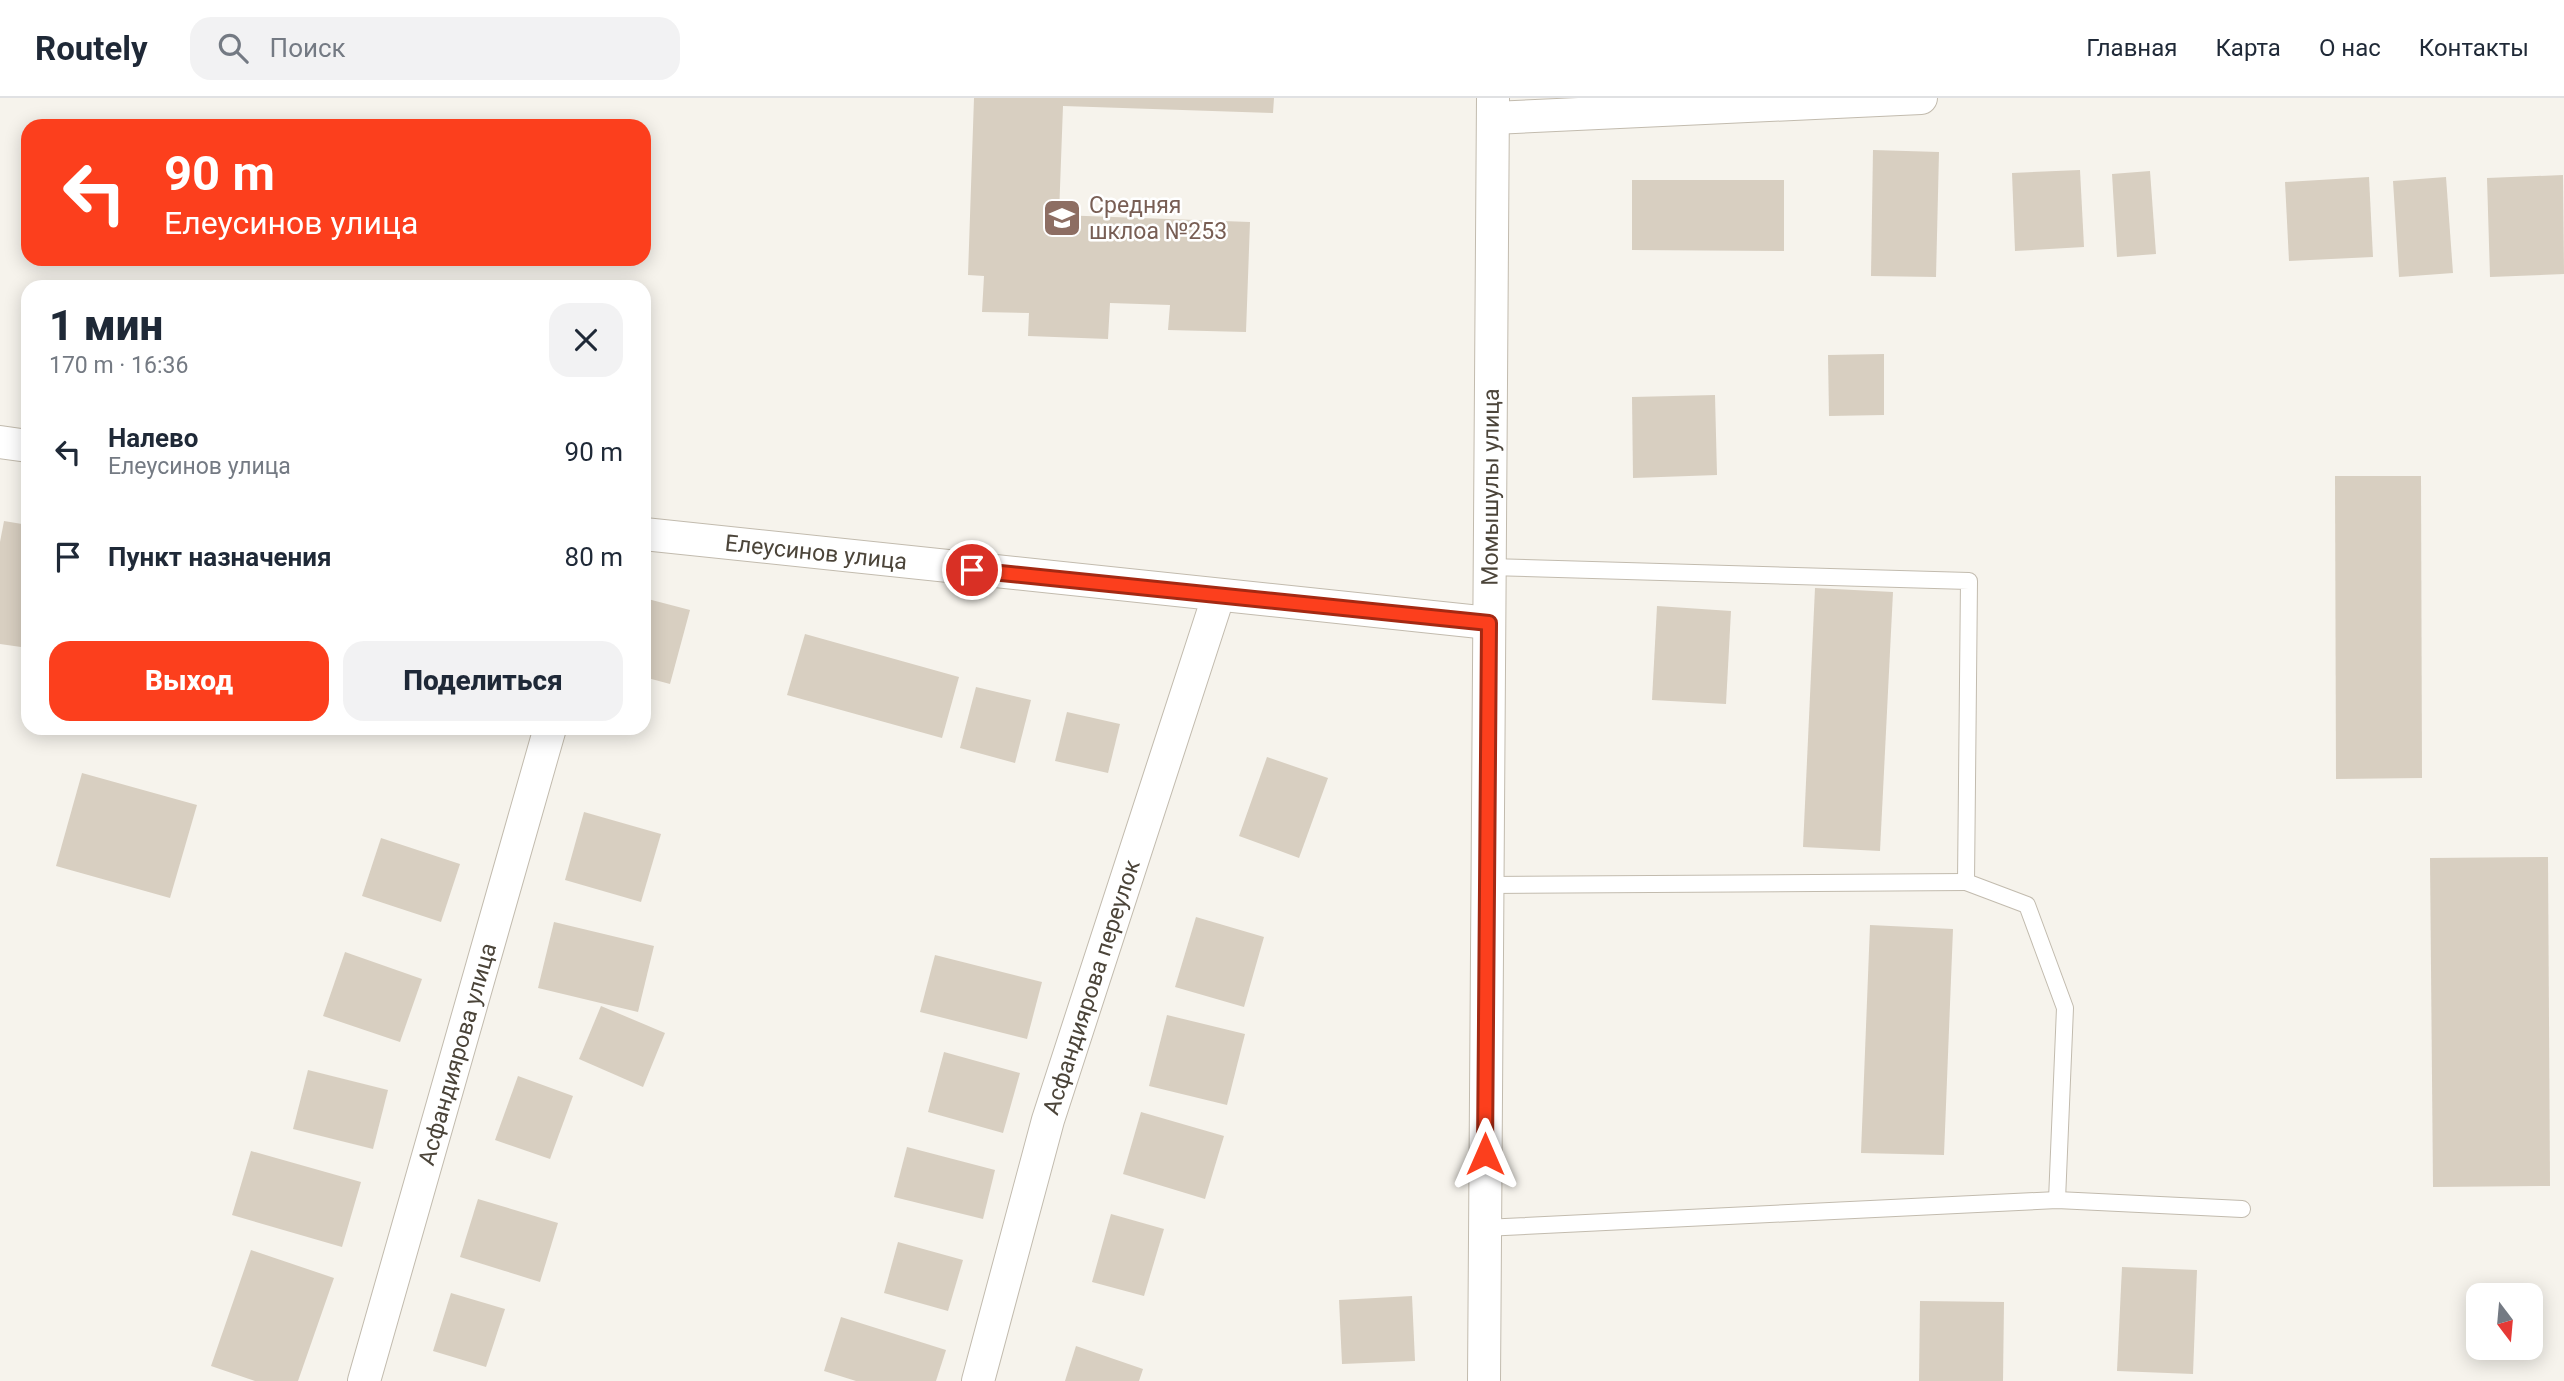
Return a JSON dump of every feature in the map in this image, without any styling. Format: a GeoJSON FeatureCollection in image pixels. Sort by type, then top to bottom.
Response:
{"type":"FeatureCollection","features":[{"type":"Feature","properties":{"kind":"street"},"geometry":{"type":"LineString","coordinates":[[1493,108],[1921,98]]}},
{"type":"Feature","properties":{"kind":"street","name":"Момышулы улица"},"geometry":{"type":"LineString","coordinates":[[1484,1381],[1493,108]]}},
{"type":"Feature","properties":{"kind":"street"},"geometry":{"type":"LineString","coordinates":[[0,442],[21,445]]}},
{"type":"Feature","properties":{"kind":"street","name":"Елеусинов улица"},"geometry":{"type":"LineString","coordinates":[[651,535],[1218,597],[1489,623]]}},
{"type":"Feature","properties":{"kind":"street","name":"Асфандиярова переулок"},"geometry":{"type":"LineString","coordinates":[[978,1381],[1048,1120],[1218,597]]}},
{"type":"Feature","properties":{"kind":"street","name":"Асфандиярова улица"},"geometry":{"type":"LineString","coordinates":[[364,1381],[548,735]]}},
{"type":"Feature","properties":{"kind":"lane"},"geometry":{"type":"LineString","coordinates":[[1489,567],[1969,581],[1966,882]]}},
{"type":"Feature","properties":{"kind":"lane"},"geometry":{"type":"LineString","coordinates":[[1487,885],[1966,882],[2027,905],[2065,1008],[2057,1200]]}},
{"type":"Feature","properties":{"kind":"lane"},"geometry":{"type":"LineString","coordinates":[[1484,1228],[2057,1200],[2242,1209]]}},
{"type":"Feature","properties":{"kind":"building","name":"Средняя шклоа №253"},"geometry":{"type":"Polygon","coordinates":[[[974,98],[1274,98],[1273,113],[1063,106],[1059,215],[1250,222],[1246,332],[1168,330],[1170,305],[1110,303],[1108,339],[1028,336],[1029,313],[982,312],[984,276],[968,275],[974,98]]]}},
{"type":"Feature","properties":{"kind":"building"},"geometry":{"type":"Polygon","coordinates":[[[1873,150],[1939,152],[1936,277],[1871,276],[1873,150]]]}},
{"type":"Feature","properties":{"kind":"building"},"geometry":{"type":"Polygon","coordinates":[[[2080,170],[2084,247],[2015,251],[2012,173],[2080,170]]]}},
{"type":"Feature","properties":{"kind":"building"},"geometry":{"type":"Polygon","coordinates":[[[2150,171],[2156,254],[2117,257],[2112,174],[2150,171]]]}},
{"type":"Feature","properties":{"kind":"building"},"geometry":{"type":"Polygon","coordinates":[[[2563,175],[2564,274],[2490,277],[2487,178],[2563,175]]]}},
{"type":"Feature","properties":{"kind":"building"},"geometry":{"type":"Polygon","coordinates":[[[2369,177],[2373,257],[2289,261],[2285,182],[2369,177]]]}},
{"type":"Feature","properties":{"kind":"building"},"geometry":{"type":"Polygon","coordinates":[[[2446,177],[2453,273],[2399,277],[2393,181],[2446,177]]]}},
{"type":"Feature","properties":{"kind":"building"},"geometry":{"type":"Polygon","coordinates":[[[1632,180],[1784,180],[1784,251],[1632,250],[1632,180]]]}},
{"type":"Feature","properties":{"kind":"building"},"geometry":{"type":"Polygon","coordinates":[[[1884,354],[1884,415],[1829,416],[1828,355],[1884,354]]]}},
{"type":"Feature","properties":{"kind":"building"},"geometry":{"type":"Polygon","coordinates":[[[1715,395],[1717,475],[1633,478],[1632,397],[1715,395]]]}},
{"type":"Feature","properties":{"kind":"building"},"geometry":{"type":"Polygon","coordinates":[[[2335,476],[2421,476],[2422,778],[2336,779],[2335,476]]]}},
{"type":"Feature","properties":{"kind":"building"},"geometry":{"type":"Polygon","coordinates":[[[4,521],[21,524],[21,647],[0,644],[0,542],[4,521]]]}},
{"type":"Feature","properties":{"kind":"building"},"geometry":{"type":"Polygon","coordinates":[[[1815,588],[1893,592],[1880,851],[1803,847],[1815,588]]]}},
{"type":"Feature","properties":{"kind":"building"},"geometry":{"type":"Polygon","coordinates":[[[651,600],[690,610],[670,684],[651,679],[651,600]]]}},
{"type":"Feature","properties":{"kind":"building"},"geometry":{"type":"Polygon","coordinates":[[[1657,606],[1731,611],[1726,704],[1652,700],[1657,606]]]}},
{"type":"Feature","properties":{"kind":"building"},"geometry":{"type":"Polygon","coordinates":[[[805,634],[959,677],[942,738],[787,695],[805,634]]]}},
{"type":"Feature","properties":{"kind":"building"},"geometry":{"type":"Polygon","coordinates":[[[976,687],[1031,700],[1015,763],[960,748],[976,687]]]}},
{"type":"Feature","properties":{"kind":"building"},"geometry":{"type":"Polygon","coordinates":[[[1067,712],[1120,724],[1108,773],[1055,761],[1067,712]]]}},
{"type":"Feature","properties":{"kind":"building"},"geometry":{"type":"Polygon","coordinates":[[[1267,757],[1328,778],[1299,858],[1239,836],[1267,757]]]}},
{"type":"Feature","properties":{"kind":"building"},"geometry":{"type":"Polygon","coordinates":[[[82,773],[197,805],[170,898],[56,866],[82,773]]]}},
{"type":"Feature","properties":{"kind":"building"},"geometry":{"type":"Polygon","coordinates":[[[584,812],[661,834],[641,902],[565,880],[584,812]]]}},
{"type":"Feature","properties":{"kind":"building"},"geometry":{"type":"Polygon","coordinates":[[[381,838],[460,864],[441,922],[362,896],[381,838]]]}},
{"type":"Feature","properties":{"kind":"building"},"geometry":{"type":"Polygon","coordinates":[[[2548,857],[2550,1186],[2433,1187],[2430,858],[2548,857]]]}},
{"type":"Feature","properties":{"kind":"building"},"geometry":{"type":"Polygon","coordinates":[[[1196,917],[1264,937],[1244,1007],[1175,987],[1196,917]]]}},
{"type":"Feature","properties":{"kind":"building"},"geometry":{"type":"Polygon","coordinates":[[[554,922],[654,946],[638,1012],[538,988],[554,922]]]}},
{"type":"Feature","properties":{"kind":"building"},"geometry":{"type":"Polygon","coordinates":[[[1870,925],[1953,929],[1944,1155],[1861,1153],[1870,925]]]}},
{"type":"Feature","properties":{"kind":"building"},"geometry":{"type":"Polygon","coordinates":[[[345,952],[422,979],[400,1042],[323,1016],[345,952]]]}},
{"type":"Feature","properties":{"kind":"building"},"geometry":{"type":"Polygon","coordinates":[[[935,955],[1042,982],[1027,1039],[920,1012],[935,955]]]}},
{"type":"Feature","properties":{"kind":"building"},"geometry":{"type":"Polygon","coordinates":[[[601,1006],[665,1033],[643,1087],[579,1059],[601,1006]]]}},
{"type":"Feature","properties":{"kind":"building"},"geometry":{"type":"Polygon","coordinates":[[[1167,1015],[1245,1034],[1227,1105],[1149,1086],[1167,1015]]]}},
{"type":"Feature","properties":{"kind":"building"},"geometry":{"type":"Polygon","coordinates":[[[944,1052],[1020,1073],[1003,1133],[928,1112],[944,1052]]]}},
{"type":"Feature","properties":{"kind":"building"},"geometry":{"type":"Polygon","coordinates":[[[308,1070],[388,1090],[373,1149],[293,1129],[308,1070]]]}},
{"type":"Feature","properties":{"kind":"building"},"geometry":{"type":"Polygon","coordinates":[[[518,1076],[573,1096],[550,1159],[495,1140],[518,1076]]]}},
{"type":"Feature","properties":{"kind":"building"},"geometry":{"type":"Polygon","coordinates":[[[1141,1112],[1224,1136],[1205,1199],[1123,1174],[1141,1112]]]}},
{"type":"Feature","properties":{"kind":"building"},"geometry":{"type":"Polygon","coordinates":[[[907,1147],[995,1170],[983,1219],[894,1197],[907,1147]]]}},
{"type":"Feature","properties":{"kind":"building"},"geometry":{"type":"Polygon","coordinates":[[[251,1151],[361,1182],[342,1247],[232,1215],[251,1151]]]}},
{"type":"Feature","properties":{"kind":"building"},"geometry":{"type":"Polygon","coordinates":[[[478,1199],[558,1223],[540,1282],[460,1257],[478,1199]]]}},
{"type":"Feature","properties":{"kind":"building"},"geometry":{"type":"Polygon","coordinates":[[[1111,1214],[1164,1229],[1144,1296],[1092,1282],[1111,1214]]]}},
{"type":"Feature","properties":{"kind":"building"},"geometry":{"type":"Polygon","coordinates":[[[898,1242],[963,1260],[948,1311],[884,1293],[898,1242]]]}},
{"type":"Feature","properties":{"kind":"building"},"geometry":{"type":"Polygon","coordinates":[[[251,1250],[334,1278],[298,1381],[255,1381],[211,1366],[251,1250]]]}},
{"type":"Feature","properties":{"kind":"building"},"geometry":{"type":"Polygon","coordinates":[[[2122,1267],[2197,1270],[2193,1374],[2117,1371],[2122,1267]]]}},
{"type":"Feature","properties":{"kind":"building"},"geometry":{"type":"Polygon","coordinates":[[[451,1293],[505,1309],[486,1367],[433,1351],[451,1293]]]}},
{"type":"Feature","properties":{"kind":"building"},"geometry":{"type":"Polygon","coordinates":[[[1412,1296],[1415,1361],[1342,1364],[1339,1300],[1412,1296]]]}},
{"type":"Feature","properties":{"kind":"building"},"geometry":{"type":"Polygon","coordinates":[[[1920,1301],[2004,1302],[2003,1381],[1919,1381],[1920,1301]]]}},
{"type":"Feature","properties":{"kind":"building"},"geometry":{"type":"Polygon","coordinates":[[[841,1317],[946,1350],[936,1381],[856,1381],[824,1371],[841,1317]]]}},
{"type":"Feature","properties":{"kind":"building"},"geometry":{"type":"Polygon","coordinates":[[[1076,1346],[1143,1369],[1139,1381],[1065,1381],[1076,1346]]]}},
{"type":"Feature","properties":{"kind":"place","name":"Средняя шклоа №253"},"geometry":{"type":"Point","coordinates":[1062,218]}},
{"type":"Feature","properties":{"kind":"route"},"geometry":{"type":"LineString","coordinates":[[972,570],[1489,623],[1485,1154]]}}]}
